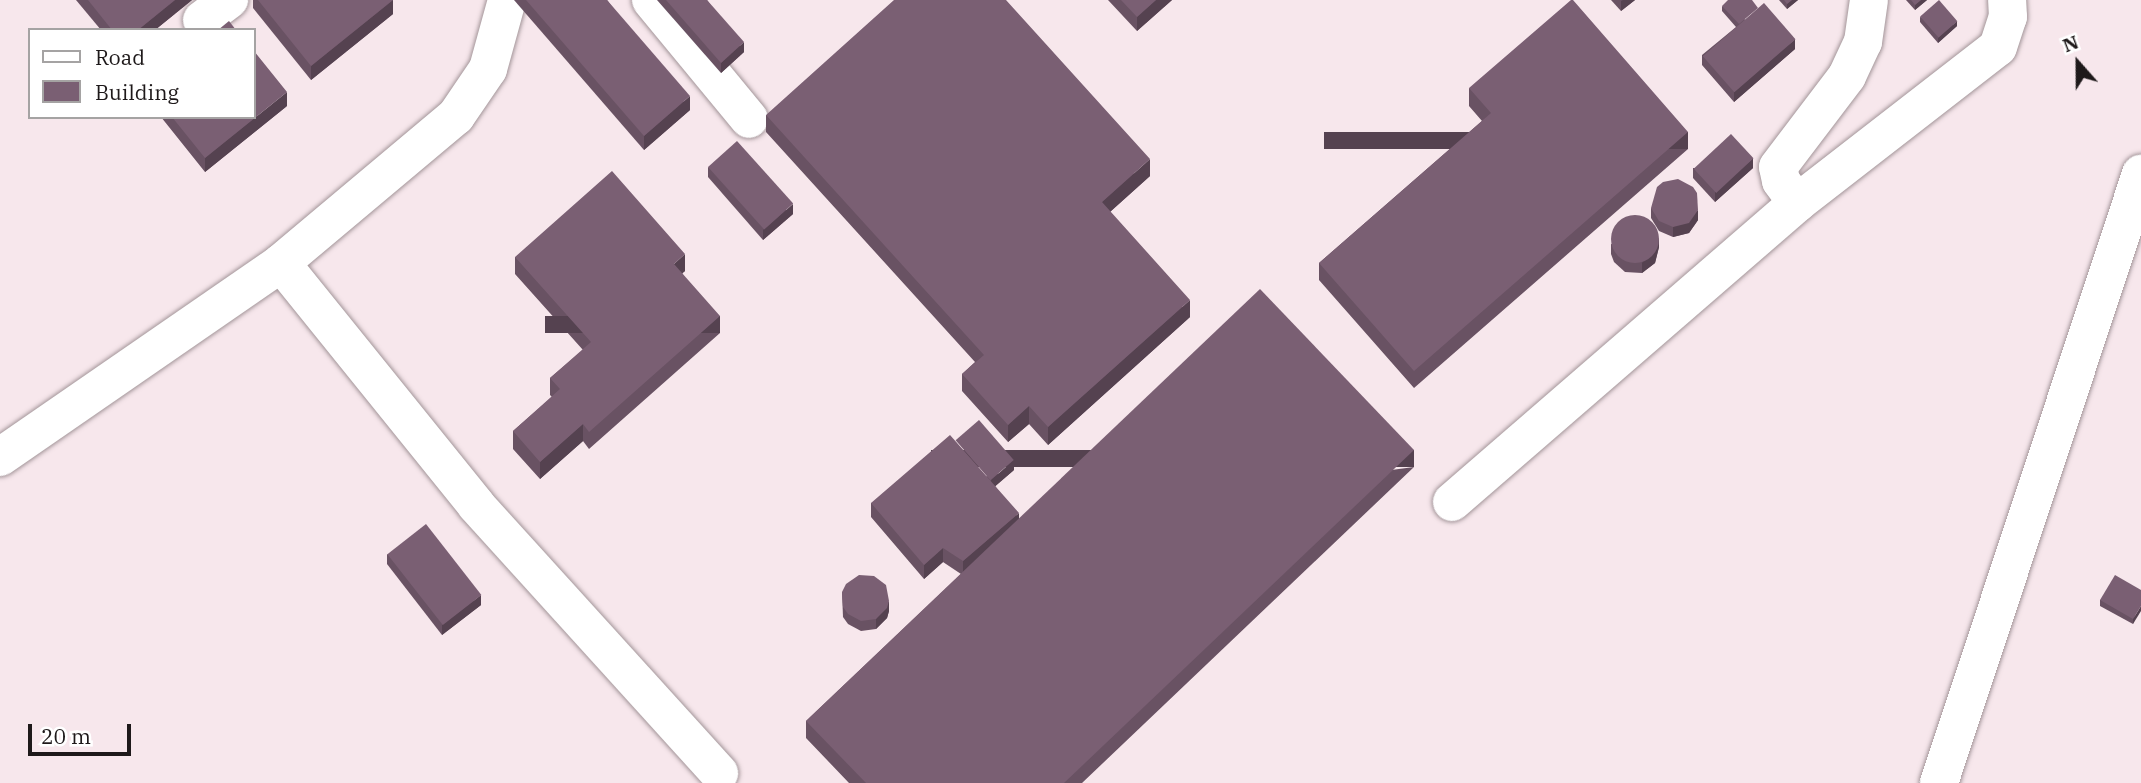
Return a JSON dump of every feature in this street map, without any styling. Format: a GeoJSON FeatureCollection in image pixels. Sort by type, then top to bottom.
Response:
{"type":"FeatureCollection","features":[{"type":"Feature","properties":{"kind":"street"},"geometry":{"type":"LineString","coordinates":[[0,457],[281,262],[456,116],[488,69],[508,0]]}},
{"type":"Feature","properties":{"kind":"street"},"geometry":{"type":"LineString","coordinates":[[651,0],[749,119]]}},
{"type":"Feature","properties":{"kind":"street"},"geometry":{"type":"LineString","coordinates":[[1797,203],[1781,181],[1778,167],[1847,76],[1863,43],[1869,0]]}},
{"type":"Feature","properties":{"kind":"street"},"geometry":{"type":"LineString","coordinates":[[1452,502],[1797,203],[1998,47],[2007,17],[2007,0]]}},
{"type":"Feature","properties":{"kind":"street"},"geometry":{"type":"LineString","coordinates":[[1939,783],[2141,173]]}},
{"type":"Feature","properties":{"kind":"street"},"geometry":{"type":"LineString","coordinates":[[281,262],[476,505],[719,773]]}},
{"type":"Feature","properties":{"kind":"building"},"geometry":{"type":"Polygon","coordinates":[[[88,0],[175,0],[140,28],[110,28],[88,0]]]}},
{"type":"Feature","properties":{"kind":"building"},"geometry":{"type":"Polygon","coordinates":[[[258,0],[393,0],[311,66],[258,0]]]}},
{"type":"Feature","properties":{"kind":"building"},"geometry":{"type":"Polygon","coordinates":[[[526,0],[607,0],[690,96],[644,136],[526,0]]]}},
{"type":"Feature","properties":{"kind":"building"},"geometry":{"type":"Polygon","coordinates":[[[666,0],[707,0],[744,42],[721,63],[666,0]]]}},
{"type":"Feature","properties":{"kind":"building"},"geometry":{"type":"Polygon","coordinates":[[[894,0],[1006,0],[1150,159],[1102,202],[1190,300],[1048,427],[1029,406],[1008,425],[962,374],[984,355],[766,115],[894,0]]]}},
{"type":"Feature","properties":{"kind":"building"},"geometry":{"type":"Polygon","coordinates":[[[1121,0],[1156,0],[1137,17],[1121,0]]]}},
{"type":"Feature","properties":{"kind":"building"},"geometry":{"type":"Polygon","coordinates":[[[1571,0],[1688,132],[1414,371],[1319,263],[1491,113],[1469,88],[1571,0]]]}},
{"type":"Feature","properties":{"kind":"building"},"geometry":{"type":"Polygon","coordinates":[[[1728,0],[1752,0],[1758,8],[1739,24],[1722,6],[1728,0]]]}},
{"type":"Feature","properties":{"kind":"building"},"geometry":{"type":"Polygon","coordinates":[[[1939,0],[1957,21],[1939,38],[1920,16],[1939,0]]]}},
{"type":"Feature","properties":{"kind":"building"},"geometry":{"type":"Polygon","coordinates":[[[1764,3],[1795,39],[1734,92],[1703,56],[1764,3]]]}},
{"type":"Feature","properties":{"kind":"building"},"geometry":{"type":"Polygon","coordinates":[[[229,21],[234,28],[220,28],[229,21]]]}},
{"type":"Feature","properties":{"kind":"building"},"geometry":{"type":"Polygon","coordinates":[[[256,53],[287,92],[256,117],[256,53]]]}},
{"type":"Feature","properties":{"kind":"building"},"geometry":{"type":"Polygon","coordinates":[[[174,119],[253,119],[205,158],[174,119]]]}},
{"type":"Feature","properties":{"kind":"building"},"geometry":{"type":"Polygon","coordinates":[[[1731,134],[1754,158],[1716,193],[1694,169],[1731,134]]]}},
{"type":"Feature","properties":{"kind":"building"},"geometry":{"type":"Polygon","coordinates":[[[737,141],[793,203],[764,230],[708,167],[737,141]]]}},
{"type":"Feature","properties":{"kind":"building"},"geometry":{"type":"Polygon","coordinates":[[[612,171],[685,254],[674,264],[720,316],[589,432],[583,424],[540,462],[513,431],[560,389],[550,378],[591,342],[515,257],[612,171]]]}},
{"type":"Feature","properties":{"kind":"building"},"geometry":{"type":"Polygon","coordinates":[[[1678,179],[1693,187],[1697,193],[1698,210],[1689,223],[1673,227],[1659,221],[1651,208],[1657,187],[1663,182],[1678,179]]]}},
{"type":"Feature","properties":{"kind":"building"},"geometry":{"type":"Polygon","coordinates":[[[1635,215],[1652,222],[1659,239],[1652,256],[1635,263],[1618,256],[1611,239],[1618,222],[1635,215]]]}},
{"type":"Feature","properties":{"kind":"building"},"geometry":{"type":"Polygon","coordinates":[[[1260,289],[1414,450],[1064,783],[866,783],[806,721],[1260,289]]]}},
{"type":"Feature","properties":{"kind":"building"},"geometry":{"type":"Polygon","coordinates":[[[979,420],[1014,460],[990,480],[956,440],[979,420]]]}},
{"type":"Feature","properties":{"kind":"building"},"geometry":{"type":"Polygon","coordinates":[[[950,435],[1019,513],[963,561],[943,548],[924,565],[871,503],[950,435]]]}},
{"type":"Feature","properties":{"kind":"building"},"geometry":{"type":"Polygon","coordinates":[[[426,524],[481,595],[443,625],[387,554],[426,524]]]}},
{"type":"Feature","properties":{"kind":"building"},"geometry":{"type":"Polygon","coordinates":[[[859,575],[874,576],[886,585],[889,601],[887,608],[876,619],[861,621],[848,614],[843,607],[842,592],[846,584],[859,575]]]}},
{"type":"Feature","properties":{"kind":"building"},"geometry":{"type":"Polygon","coordinates":[[[2115,575],[2141,590],[2141,606],[2133,619],[2100,600],[2115,575]]]}}]}
